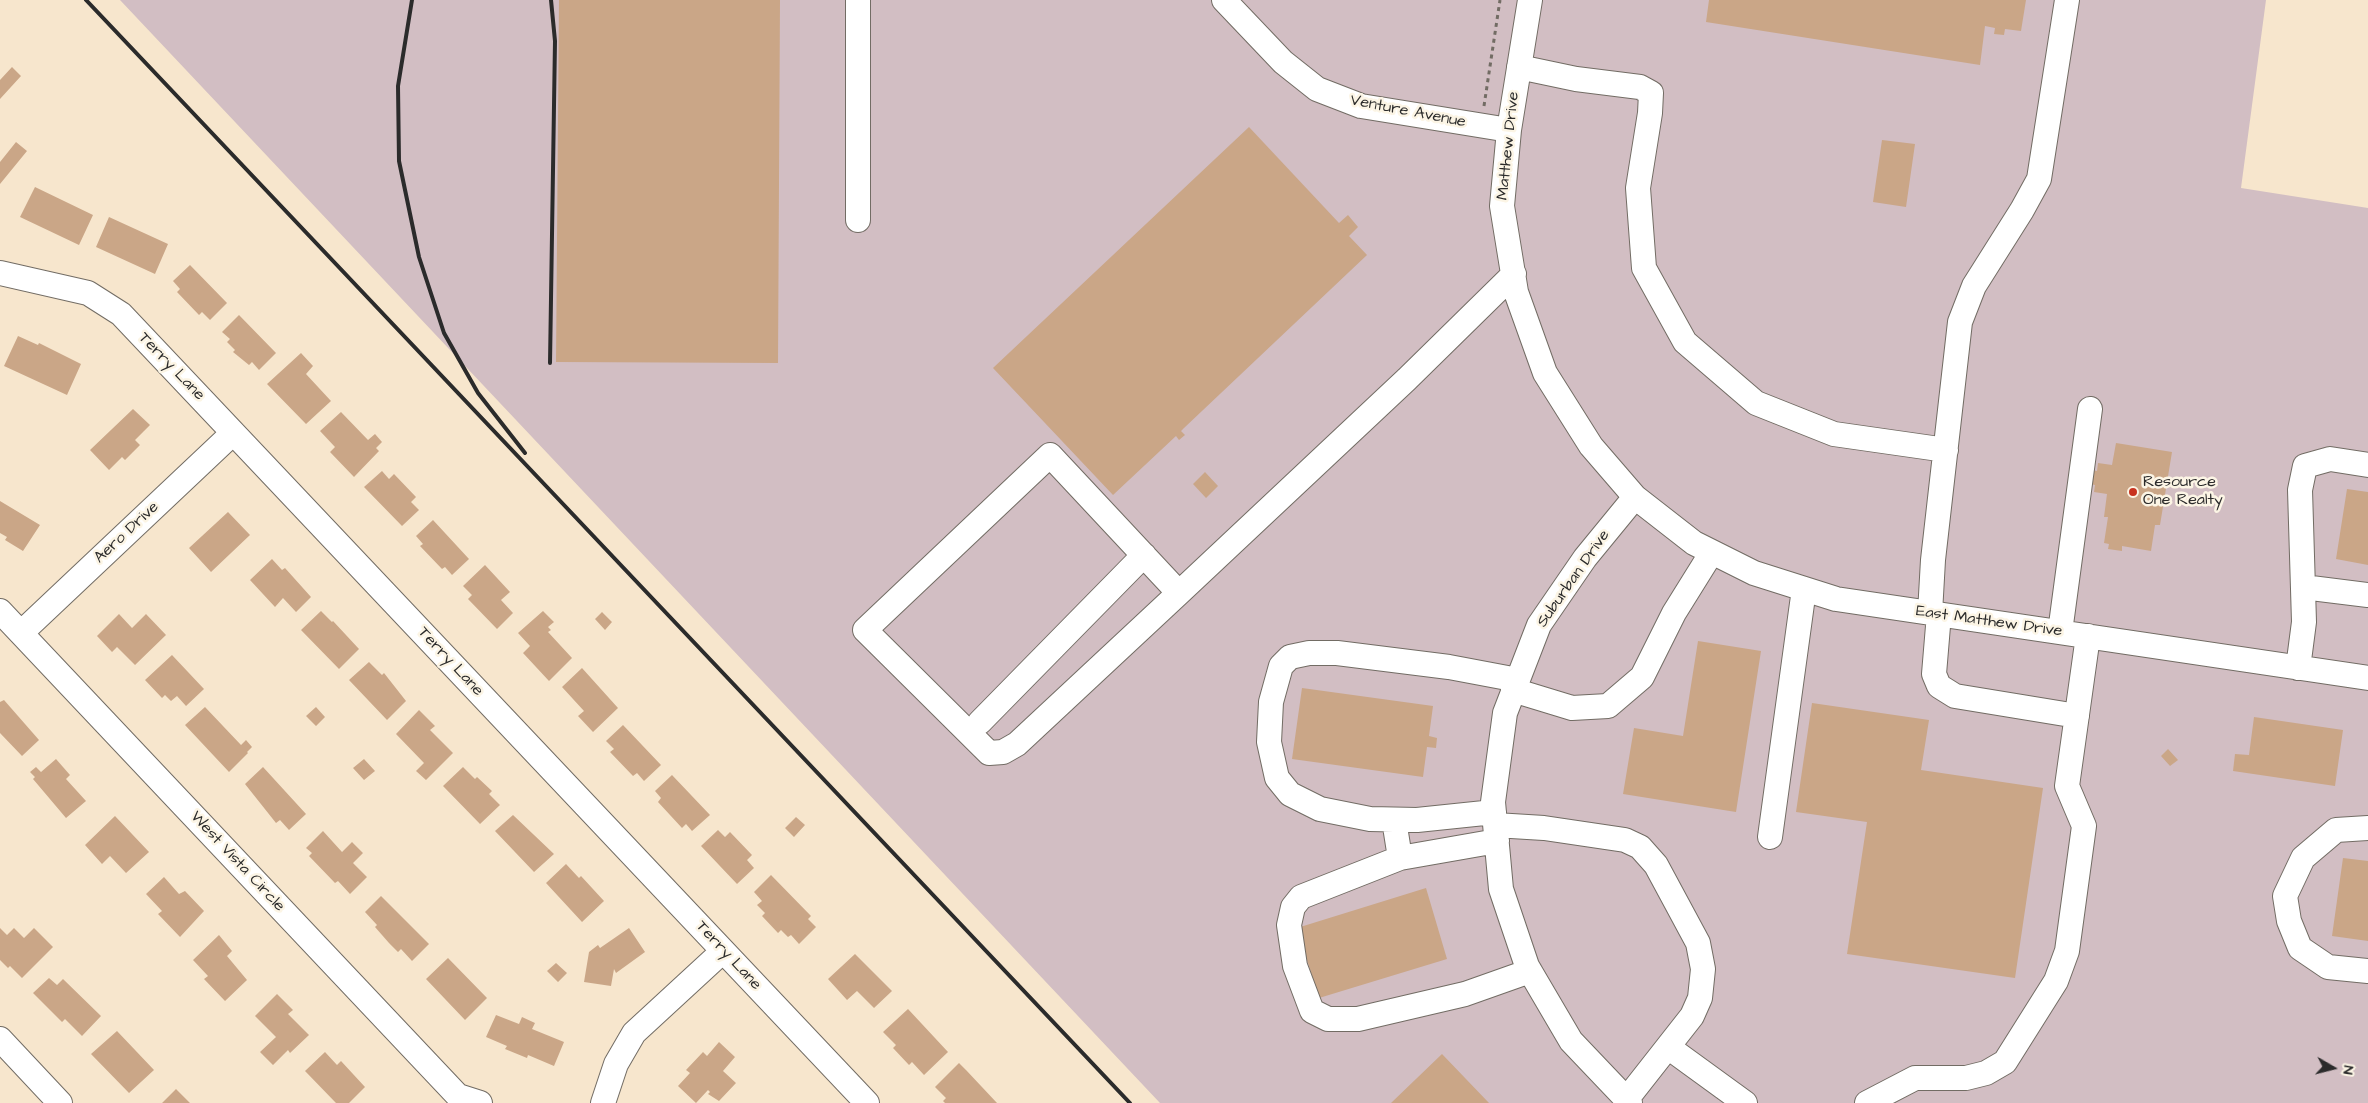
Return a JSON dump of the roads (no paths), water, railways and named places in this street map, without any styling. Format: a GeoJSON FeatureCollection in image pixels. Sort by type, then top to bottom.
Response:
{"type":"FeatureCollection","features":[{"type":"Feature","properties":{"kind":"street"},"geometry":{"type":"LineString","coordinates":[[858,0],[858,220]]}},
{"type":"Feature","properties":{"kind":"street","name":"Matthew Drive"},"geometry":{"type":"LineString","coordinates":[[1530,0],[1509,130],[1502,206],[1516,292],[1545,373],[1591,446],[1635,497]]}},
{"type":"Feature","properties":{"kind":"street"},"geometry":{"type":"LineString","coordinates":[[2067,0],[2039,179],[2022,210],[1974,286],[1960,322],[1933,560],[1934,674],[1939,686],[1955,696],[2077,716]]}},
{"type":"Feature","properties":{"kind":"street","name":"Venture Avenue"},"geometry":{"type":"LineString","coordinates":[[1238,5],[1283,62],[1317,89],[1361,106],[1509,130]]}},
{"type":"Feature","properties":{"kind":"street"},"geometry":{"type":"LineString","coordinates":[[1519,67],[1576,79],[1640,87],[1651,93],[1650,114],[1638,188],[1644,268],[1685,342],[1756,403],[1834,434],[1946,450]]}},
{"type":"Feature","properties":{"kind":"street","name":"Terry Lane"},"geometry":{"type":"LineString","coordinates":[[0,273],[88,293],[121,314],[867,1103]]}},
{"type":"Feature","properties":{"kind":"street"},"geometry":{"type":"LineString","coordinates":[[1179,593],[1050,455],[865,630],[989,753],[1004,752],[1017,744],[1179,593],[1407,379],[1514,274]]}},
{"type":"Feature","properties":{"kind":"street"},"geometry":{"type":"LineString","coordinates":[[2060,632],[2090,409]]}},
{"type":"Feature","properties":{"kind":"street","name":"Aero Drive"},"geometry":{"type":"LineString","coordinates":[[21,633],[233,432]]}},
{"type":"Feature","properties":{"kind":"street"},"geometry":{"type":"LineString","coordinates":[[2298,668],[2304,622],[2300,490],[2306,466],[2330,459],[2368,465]]}},
{"type":"Feature","properties":{"kind":"street","name":"East Matthew Drive"},"geometry":{"type":"LineString","coordinates":[[1635,497],[1694,543],[1754,573],[1836,599],[2368,678]]}},
{"type":"Feature","properties":{"kind":"street","name":"Suburban Drive"},"geometry":{"type":"LineString","coordinates":[[1628,1102],[1571,1041],[1530,971],[1502,889],[1493,802],[1505,713],[1539,625],[1585,558],[1635,497]]}},
{"type":"Feature","properties":{"kind":"street"},"geometry":{"type":"LineString","coordinates":[[1628,1102],[1692,1016],[1700,998],[1703,969],[1698,943],[1656,865],[1640,847],[1625,840],[1544,828],[1370,819],[1320,809],[1290,794],[1277,778],[1269,742],[1271,702],[1281,666],[1290,657],[1309,653],[1337,653],[1449,667],[1515,685],[1572,708],[1608,706],[1642,677],[1674,613],[1712,552]]}},
{"type":"Feature","properties":{"kind":"street"},"geometry":{"type":"LineString","coordinates":[[980,722],[1144,555]]}},
{"type":"Feature","properties":{"kind":"street"},"geometry":{"type":"LineString","coordinates":[[2303,587],[2368,595]]}},
{"type":"Feature","properties":{"kind":"street"},"geometry":{"type":"LineString","coordinates":[[1770,838],[1804,590]]}},
{"type":"Feature","properties":{"kind":"street","name":"West Vista Circle"},"geometry":{"type":"LineString","coordinates":[[0,612],[458,1096],[480,1103]]}},
{"type":"Feature","properties":{"kind":"street"},"geometry":{"type":"LineString","coordinates":[[1867,1103],[1915,1078],[1930,1076],[1966,1078],[1986,1073],[2005,1062],[2056,981],[2066,950],[2084,826],[2067,786],[2088,636]]}},
{"type":"Feature","properties":{"kind":"street"},"geometry":{"type":"LineString","coordinates":[[1394,820],[1400,858]]}},
{"type":"Feature","properties":{"kind":"street"},"geometry":{"type":"LineString","coordinates":[[1495,826],[1400,858],[1301,898],[1293,907],[1289,925],[1295,966],[1312,1011],[1328,1019],[1358,1019],[1465,994],[1530,971]]}},
{"type":"Feature","properties":{"kind":"street"},"geometry":{"type":"LineString","coordinates":[[2368,828],[2336,830],[2303,858],[2285,896],[2289,921],[2300,948],[2328,967],[2368,971]]}},
{"type":"Feature","properties":{"kind":"street"},"geometry":{"type":"LineString","coordinates":[[604,1103],[616,1064],[634,1033],[723,951]]}},
{"type":"Feature","properties":{"kind":"street"},"geometry":{"type":"LineString","coordinates":[[0,1039],[60,1103]]}},
{"type":"Feature","properties":{"kind":"street"},"geometry":{"type":"LineString","coordinates":[[1668,1047],[1745,1103]]}},
{"type":"Feature","properties":{"kind":"railway"},"geometry":{"type":"LineString","coordinates":[[86,0],[1130,1103]]}},
{"type":"Feature","properties":{"kind":"railway"},"geometry":{"type":"LineString","coordinates":[[412,0],[398,86],[399,161],[419,257],[444,333],[478,393],[525,453]]}},
{"type":"Feature","properties":{"kind":"railway"},"geometry":{"type":"LineString","coordinates":[[550,363],[555,41],[551,0]]}},
{"type":"Feature","properties":{"kind":"place","name":"Resource One Realty"},"geometry":{"type":"Point","coordinates":[2133,492]}}]}
